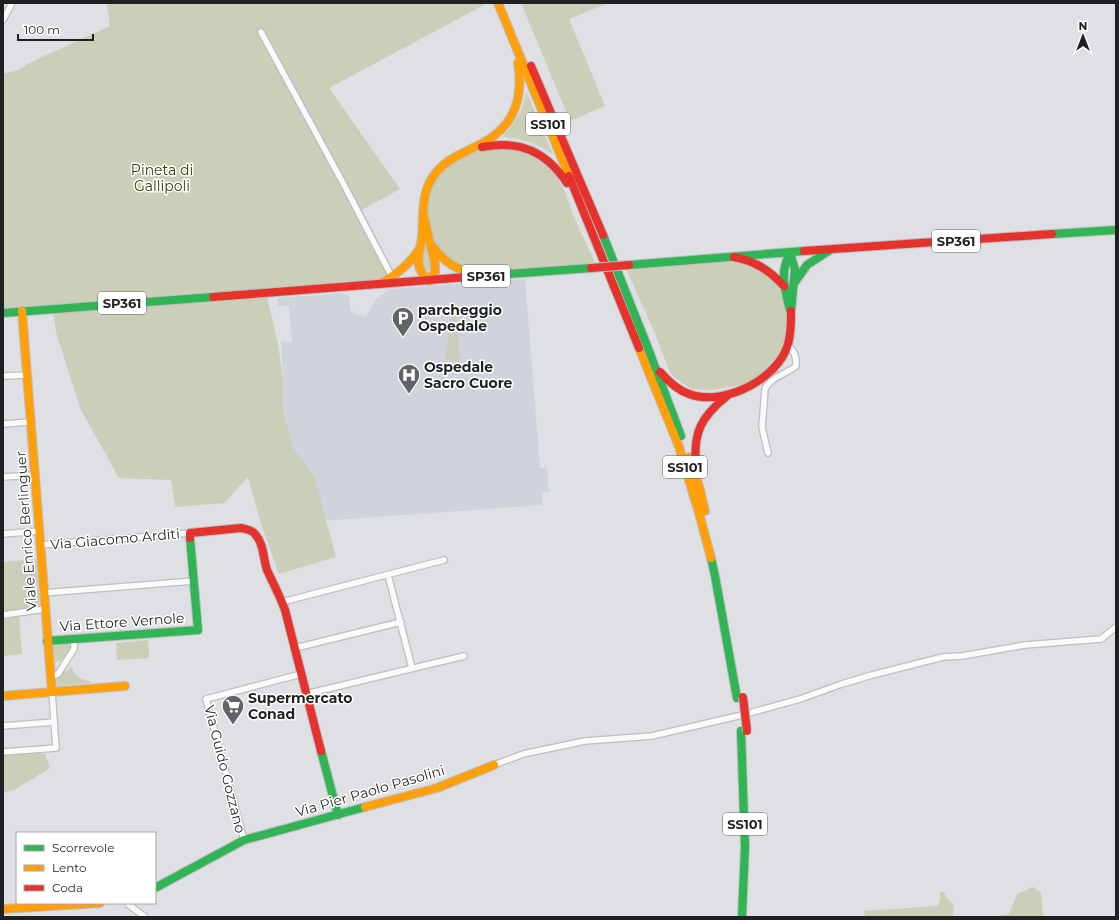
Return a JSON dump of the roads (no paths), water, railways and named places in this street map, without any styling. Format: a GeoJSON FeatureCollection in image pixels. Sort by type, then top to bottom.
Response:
{"type":"FeatureCollection","features":[{"type":"Feature","properties":{"kind":"main road"},"geometry":{"type":"LineString","coordinates":[[423,213],[436,268],[429,281],[419,270],[418,261],[424,198],[428,184],[438,169],[452,158],[486,142],[496,135],[512,116],[520,98],[521,79],[518,63],[500,17],[497,3]]}},
{"type":"Feature","properties":{"kind":"main road","name":"SS101"},"geometry":{"type":"LineString","coordinates":[[497,3],[598,246],[679,447],[699,513],[715,576],[740,697]]}},
{"type":"Feature","properties":{"kind":"main road","name":"SS101"},"geometry":{"type":"LineString","coordinates":[[505,3],[567,148],[654,364],[699,486],[721,574],[744,731],[750,803],[748,917]]}},
{"type":"Feature","properties":{"kind":"main road"},"geometry":{"type":"LineString","coordinates":[[452,158],[485,146],[502,144],[524,147],[543,155],[552,162],[563,176],[588,231],[598,246]]}},
{"type":"Feature","properties":{"kind":"main road","name":"SP361"},"geometry":{"type":"LineString","coordinates":[[3,313],[734,257],[1116,230]]}},
{"type":"Feature","properties":{"kind":"main road"},"geometry":{"type":"LineString","coordinates":[[428,236],[445,262],[455,269],[466,273],[489,276]]}},
{"type":"Feature","properties":{"kind":"main road"},"geometry":{"type":"LineString","coordinates":[[380,284],[406,268],[420,247]]}},
{"type":"Feature","properties":{"kind":"main road"},"geometry":{"type":"LineString","coordinates":[[794,284],[807,265],[830,250]]}},
{"type":"Feature","properties":{"kind":"main road"},"geometry":{"type":"LineString","coordinates":[[699,486],[694,452],[695,440],[698,430],[709,411],[730,394],[764,379],[782,358],[788,346],[795,265],[790,254]]}},
{"type":"Feature","properties":{"kind":"main road"},"geometry":{"type":"LineString","coordinates":[[790,254],[784,265],[784,286],[790,310]]}},
{"type":"Feature","properties":{"kind":"main road"},"geometry":{"type":"LineString","coordinates":[[734,257],[752,261],[765,268],[784,286]]}},
{"type":"Feature","properties":{"kind":"main road","name":"Viale Enrico Berlinguer"},"geometry":{"type":"LineString","coordinates":[[22,311],[43,593],[52,692]]}},
{"type":"Feature","properties":{"kind":"main road"},"geometry":{"type":"LineString","coordinates":[[654,364],[666,379],[677,389],[690,395],[702,398],[730,394]]}},
{"type":"Feature","properties":{"kind":"main road"},"geometry":{"type":"LineString","coordinates":[[194,581],[190,533],[241,528],[249,530],[255,534],[261,545],[267,569],[282,602],[338,815]]}},
{"type":"Feature","properties":{"kind":"main road","name":"Via Ettore Vernole"},"geometry":{"type":"LineString","coordinates":[[47,641],[198,630],[194,581]]}},
{"type":"Feature","properties":{"kind":"main road"},"geometry":{"type":"LineString","coordinates":[[3,696],[125,686]]}},
{"type":"Feature","properties":{"kind":"main road","name":"SS101"},"geometry":{"type":"LineString","coordinates":[[742,917],[745,891],[744,731]]}},
{"type":"Feature","properties":{"kind":"main road","name":"Via Pier Paolo Pasolini"},"geometry":{"type":"LineString","coordinates":[[156,887],[244,840],[437,788],[494,765]]}},
{"type":"Feature","properties":{"kind":"main road"},"geometry":{"type":"LineString","coordinates":[[3,909],[84,904]]}},
{"type":"Feature","properties":{"kind":"street"},"geometry":{"type":"LineString","coordinates":[[3,20],[12,3]]}},
{"type":"Feature","properties":{"kind":"street"},"geometry":{"type":"LineString","coordinates":[[261,32],[343,183],[392,278]]}},
{"type":"Feature","properties":{"kind":"street"},"geometry":{"type":"LineString","coordinates":[[768,453],[762,427],[765,389],[766,386],[777,377],[796,366],[795,354],[788,346]]}},
{"type":"Feature","properties":{"kind":"street"},"geometry":{"type":"LineString","coordinates":[[3,376],[27,375]]}},
{"type":"Feature","properties":{"kind":"street"},"geometry":{"type":"LineString","coordinates":[[3,424],[31,422]]}},
{"type":"Feature","properties":{"kind":"street"},"geometry":{"type":"LineString","coordinates":[[3,477],[35,475]]}},
{"type":"Feature","properties":{"kind":"street"},"geometry":{"type":"LineString","coordinates":[[3,534],[39,531]]}},
{"type":"Feature","properties":{"kind":"street","name":"Via Giacomo Arditi"},"geometry":{"type":"LineString","coordinates":[[40,545],[190,533]]}},
{"type":"Feature","properties":{"kind":"street"},"geometry":{"type":"LineString","coordinates":[[282,602],[444,560]]}},
{"type":"Feature","properties":{"kind":"street"},"geometry":{"type":"LineString","coordinates":[[388,575],[412,668]]}},
{"type":"Feature","properties":{"kind":"street"},"geometry":{"type":"LineString","coordinates":[[43,593],[194,581]]}},
{"type":"Feature","properties":{"kind":"street"},"geometry":{"type":"LineString","coordinates":[[3,615],[45,610]]}},
{"type":"Feature","properties":{"kind":"street"},"geometry":{"type":"LineString","coordinates":[[295,648],[400,622]]}},
{"type":"Feature","properties":{"kind":"street","name":"Via Pier Paolo Pasolini"},"geometry":{"type":"LineString","coordinates":[[494,765],[523,754],[585,741],[652,736],[742,715],[800,699],[872,675],[943,658],[1025,645],[1101,639],[1116,627]]}},
{"type":"Feature","properties":{"kind":"street"},"geometry":{"type":"LineString","coordinates":[[51,677],[58,674],[74,649],[74,639]]}},
{"type":"Feature","properties":{"kind":"street"},"geometry":{"type":"LineString","coordinates":[[306,694],[464,656]]}},
{"type":"Feature","properties":{"kind":"street","name":"Via Guido Gozzano"},"geometry":{"type":"LineString","coordinates":[[244,840],[206,699],[301,674]]}},
{"type":"Feature","properties":{"kind":"street","name":"Viale Enrico Berlinguer"},"geometry":{"type":"LineString","coordinates":[[3,752],[56,748],[52,692]]}},
{"type":"Feature","properties":{"kind":"street"},"geometry":{"type":"LineString","coordinates":[[3,726],[54,722]]}},
{"type":"Feature","properties":{"kind":"street"},"geometry":{"type":"LineString","coordinates":[[128,904],[145,917]]}},
{"type":"Feature","properties":{"kind":"place","name":"parcheggio Ospedale"},"geometry":{"type":"Point","coordinates":[403,338]}},
{"type":"Feature","properties":{"kind":"place","name":"Ospedale Sacro Cuore"},"geometry":{"type":"Point","coordinates":[409,394]}},
{"type":"Feature","properties":{"kind":"place","name":"Supermercato Conad"},"geometry":{"type":"Point","coordinates":[233,726]}},
{"type":"Feature","properties":{"kind":"park label","name":"Pineta di Gallipoli"},"geometry":{"type":"Point","coordinates":[162,178]}}]}
